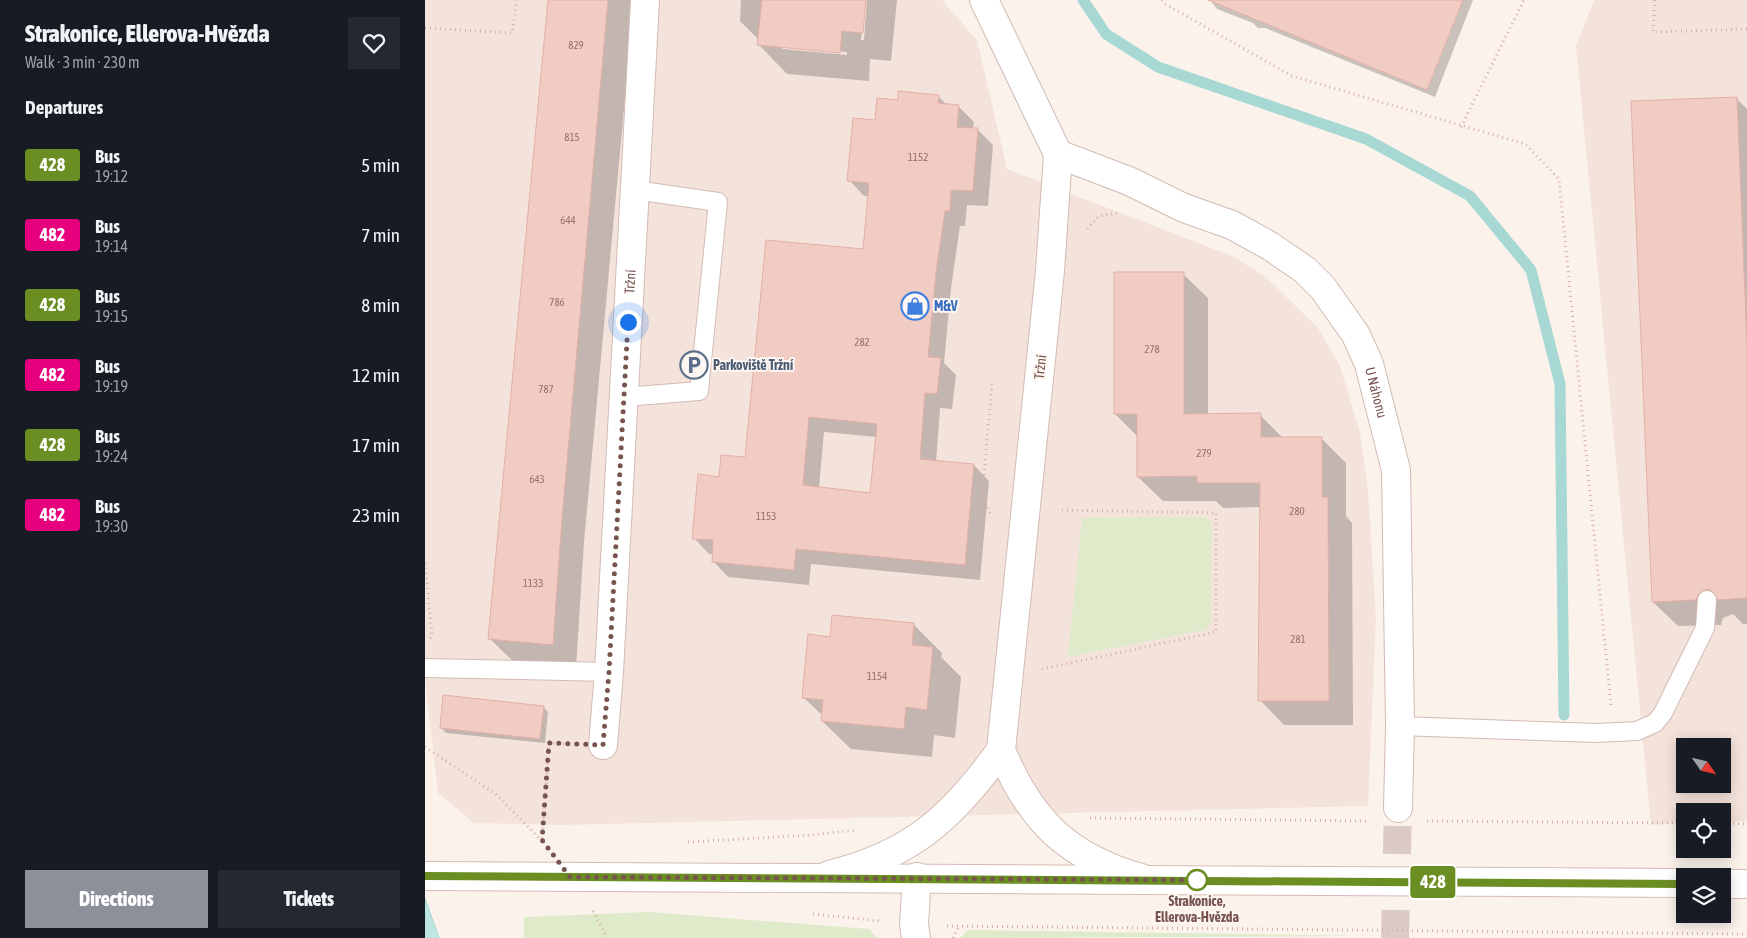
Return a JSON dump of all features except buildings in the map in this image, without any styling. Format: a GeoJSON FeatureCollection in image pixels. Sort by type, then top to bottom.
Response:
{"type":"FeatureCollection","features":[{"type":"Feature","properties":{"kind":"street","name":"Tržní"},"geometry":{"type":"LineString","coordinates":[[603,745],[609,672],[645,0]]}},
{"type":"Feature","properties":{"kind":"street","name":"Tržní"},"geometry":{"type":"LineString","coordinates":[[984,0],[1058,154],[1050,271],[1001,750]]}},
{"type":"Feature","properties":{"kind":"street","name":"U Náhonu"},"geometry":{"type":"LineString","coordinates":[[1058,154],[1129,180],[1184,208],[1232,225],[1270,246],[1305,270],[1323,288],[1347,319],[1369,364],[1396,470],[1400,726],[1387,814]]}},
{"type":"Feature","properties":{"kind":"street"},"geometry":{"type":"LineString","coordinates":[[823,876],[859,868],[893,853],[925,834],[953,810],[978,782],[1001,750]]}},
{"type":"Feature","properties":{"kind":"street"},"geometry":{"type":"LineString","coordinates":[[1001,750],[1014,782],[1033,811],[1057,836],[1084,856],[1116,871],[1149,880]]}},
{"type":"Feature","properties":{"kind":"street"},"geometry":{"type":"LineString","coordinates":[[425,876],[823,876],[1676,884]]}},
{"type":"Feature","properties":{"kind":"street"},"geometry":{"type":"LineString","coordinates":[[915,931],[917,878]]}},
{"type":"Feature","properties":{"kind":"street"},"geometry":{"type":"LineString","coordinates":[[1731,884],[1747,884]]}},
{"type":"Feature","properties":{"kind":"lane"},"geometry":{"type":"LineString","coordinates":[[624,396],[699,391],[718,202],[635,190]]}},
{"type":"Feature","properties":{"kind":"lane"},"geometry":{"type":"LineString","coordinates":[[1400,726],[1637,731],[1655,723],[1663,712],[1705,628],[1707,600]]}},
{"type":"Feature","properties":{"kind":"lane"},"geometry":{"type":"LineString","coordinates":[[425,668],[609,672]]}},
{"type":"Feature","properties":{"kind":"path"},"geometry":{"type":"LineString","coordinates":[[425,28],[512,33],[517,0]]}},
{"type":"Feature","properties":{"kind":"path"},"geometry":{"type":"LineString","coordinates":[[1162,0],[1165,4],[1292,76],[1461,127],[1525,144],[1559,179],[1615,732]]}},
{"type":"Feature","properties":{"kind":"path"},"geometry":{"type":"LineString","coordinates":[[1461,127],[1524,0]]}},
{"type":"Feature","properties":{"kind":"path"},"geometry":{"type":"LineString","coordinates":[[1655,0],[1653,32],[1747,29]]}},
{"type":"Feature","properties":{"kind":"path"},"geometry":{"type":"LineString","coordinates":[[1084,232],[1099,216],[1125,211]]}},
{"type":"Feature","properties":{"kind":"path"},"geometry":{"type":"LineString","coordinates":[[992,384],[982,497],[993,518]]}},
{"type":"Feature","properties":{"kind":"path"},"geometry":{"type":"LineString","coordinates":[[1033,670],[1216,632],[1216,512],[1055,510]]}},
{"type":"Feature","properties":{"kind":"path"},"geometry":{"type":"LineString","coordinates":[[425,563],[432,634],[429,643]]}},
{"type":"Feature","properties":{"kind":"path"},"geometry":{"type":"LineString","coordinates":[[542,840],[549,743],[603,745]]}},
{"type":"Feature","properties":{"kind":"path"},"geometry":{"type":"LineString","coordinates":[[425,747],[497,795],[542,840],[570,877]]}},
{"type":"Feature","properties":{"kind":"path"},"geometry":{"type":"LineString","coordinates":[[1086,818],[1387,814]]}},
{"type":"Feature","properties":{"kind":"path"},"geometry":{"type":"LineString","coordinates":[[1426,821],[1676,823]]}},
{"type":"Feature","properties":{"kind":"path"},"geometry":{"type":"LineString","coordinates":[[1731,824],[1747,824]]}},
{"type":"Feature","properties":{"kind":"path"},"geometry":{"type":"LineString","coordinates":[[685,842],[811,835],[864,829]]}},
{"type":"Feature","properties":{"kind":"path"},"geometry":{"type":"LineString","coordinates":[[825,914],[915,931],[959,926],[1747,934]]}},
{"type":"Feature","properties":{"kind":"path"},"geometry":{"type":"LineString","coordinates":[[953,938],[959,926]]}},
{"type":"Feature","properties":{"kind":"shaded area"},"geometry":{"type":"Polygon","coordinates":[[[425,0],[942,0],[977,40],[1007,169],[1232,256],[1266,277],[1318,328],[1340,366],[1360,432],[1368,490],[1376,618],[1368,806],[563,825],[474,823],[438,793],[425,679],[425,0]]]}},
{"type":"Feature","properties":{"kind":"shaded area"},"geometry":{"type":"Polygon","coordinates":[[[1594,0],[1747,0],[1747,821],[1731,822],[1731,803],[1676,803],[1676,824],[1651,825],[1576,46],[1594,0]]]}},
{"type":"Feature","properties":{"kind":"green space"},"geometry":{"type":"Polygon","coordinates":[[[1206,517],[1212,523],[1211,623],[1205,630],[1068,657],[1082,518],[1206,517]]]}},
{"type":"Feature","properties":{"kind":"green space"},"geometry":{"type":"Polygon","coordinates":[[[649,912],[869,929],[877,938],[524,938],[524,917],[649,912]]]}},
{"type":"Feature","properties":{"kind":"green space"},"geometry":{"type":"Polygon","coordinates":[[[968,930],[1370,936],[960,938],[968,930]]]}},
{"type":"Feature","properties":{"kind":"water"},"geometry":{"type":"Polygon","coordinates":[[[425,898],[439,938],[425,938],[425,898]]]}},
{"type":"Feature","properties":{"kind":"waterway"},"geometry":{"type":"LineString","coordinates":[[1083,0],[1106,34],[1158,67],[1366,139],[1470,196],[1531,270],[1560,384],[1564,715]]}},
{"type":"Feature","properties":{"kind":"tunnel"},"geometry":{"type":"LineString","coordinates":[[1395,938],[1398,808]]}},
{"type":"Feature","properties":{"kind":"bus line","name":"428"},"geometry":{"type":"LineString","coordinates":[[425,876],[823,876],[1676,884]]}},
{"type":"Feature","properties":{"kind":"place","name":"M&V"},"geometry":{"type":"Point","coordinates":[915,306]}},
{"type":"Feature","properties":{"kind":"place","name":"Parkoviště Tržní"},"geometry":{"type":"Point","coordinates":[694,365]}},
{"type":"Feature","properties":{"kind":"place","name":"Strakonice, Ellerova-Hvězda"},"geometry":{"type":"Point","coordinates":[1197,880]}},
{"type":"Feature","properties":{"kind":"route"},"geometry":{"type":"LineString","coordinates":[[628,322],[609,672],[603,745],[549,743],[542,840],[559,859],[570,877],[823,876],[1206,880],[1197,880]]}}]}
